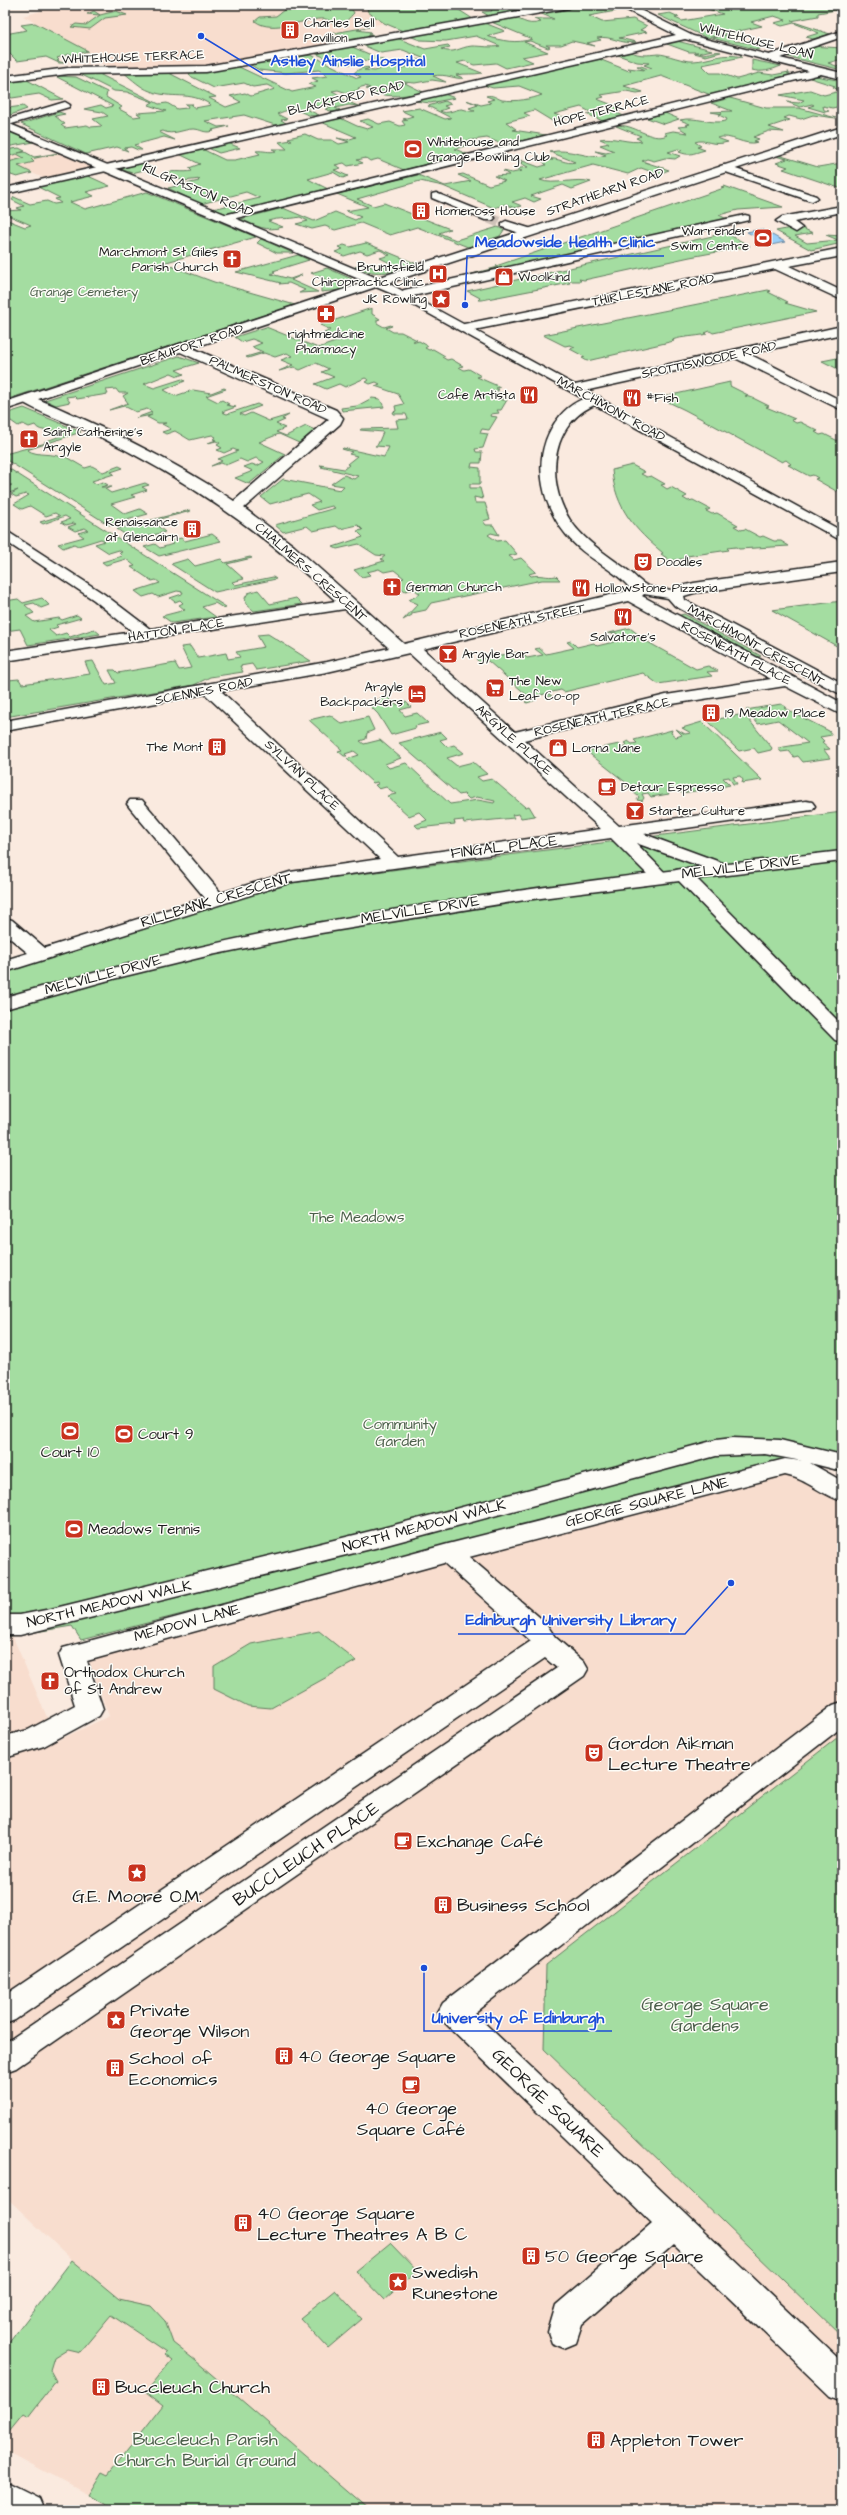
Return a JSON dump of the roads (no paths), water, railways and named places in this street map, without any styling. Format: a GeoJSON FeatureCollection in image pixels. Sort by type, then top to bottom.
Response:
{"type":"FeatureCollection","features":[{"type":"Feature","properties":{"kind":"street","name":"WHITEHOUSE TERRACE"},"geometry":{"type":"LineString","coordinates":[[5,79],[68,72],[206,68],[568,5]]}},
{"type":"Feature","properties":{"kind":"street","name":"WHITEHOUSE LOAN"},"geometry":{"type":"LineString","coordinates":[[622,5],[686,36],[842,76]]}},
{"type":"Feature","properties":{"kind":"street"},"geometry":{"type":"LineString","coordinates":[[769,58],[842,34]]}},
{"type":"Feature","properties":{"kind":"street","name":"BLACKFORD ROAD"},"geometry":{"type":"LineString","coordinates":[[5,191],[686,36]]}},
{"type":"Feature","properties":{"kind":"street","name":"HOPE TERRACE"},"geometry":{"type":"LineString","coordinates":[[224,218],[821,71]]}},
{"type":"Feature","properties":{"kind":"street"},"geometry":{"type":"LineString","coordinates":[[5,124],[65,105]]}},
{"type":"Feature","properties":{"kind":"street","name":"KILGRASTON ROAD"},"geometry":{"type":"LineString","coordinates":[[5,124],[379,283]]}},
{"type":"Feature","properties":{"kind":"street","name":"STRATHEARN ROAD"},"geometry":{"type":"LineString","coordinates":[[379,283],[528,232],[842,130]]}},
{"type":"Feature","properties":{"kind":"street"},"geometry":{"type":"LineString","coordinates":[[724,168],[812,198]]}},
{"type":"Feature","properties":{"kind":"street"},"geometry":{"type":"LineString","coordinates":[[436,196],[489,218]]}},
{"type":"Feature","properties":{"kind":"street"},"geometry":{"type":"LineString","coordinates":[[796,228],[782,221],[842,208]]}},
{"type":"Feature","properties":{"kind":"street"},"geometry":{"type":"LineString","coordinates":[[404,294],[745,218]]}},
{"type":"Feature","properties":{"kind":"street"},"geometry":{"type":"LineString","coordinates":[[506,224],[528,232]]}},
{"type":"Feature","properties":{"kind":"street","name":"THIRLESTANE ROAD"},"geometry":{"type":"LineString","coordinates":[[464,328],[842,252]]}},
{"type":"Feature","properties":{"kind":"street"},"geometry":{"type":"LineString","coordinates":[[776,265],[842,296]]}},
{"type":"Feature","properties":{"kind":"street","name":"MARCHMONT ROAD"},"geometry":{"type":"LineString","coordinates":[[379,283],[404,294],[842,537]]}},
{"type":"Feature","properties":{"kind":"street","name":"BEAUFORT ROAD"},"geometry":{"type":"LineString","coordinates":[[5,406],[379,283]]}},
{"type":"Feature","properties":{"kind":"street","name":"SPOTTISWOODE ROAD"},"geometry":{"type":"LineString","coordinates":[[575,390],[842,330]]}},
{"type":"Feature","properties":{"kind":"street","name":"PALMERSTON ROAD"},"geometry":{"type":"LineString","coordinates":[[183,348],[331,413],[336,418],[335,421],[235,508]]}},
{"type":"Feature","properties":{"kind":"street"},"geometry":{"type":"LineString","coordinates":[[738,354],[842,406]]}},
{"type":"Feature","properties":{"kind":"street","name":"CHALMERS CRESCENT"},"geometry":{"type":"LineString","coordinates":[[26,399],[130,447],[235,508],[293,553],[347,604],[407,648]]}},
{"type":"Feature","properties":{"kind":"street"},"geometry":{"type":"LineString","coordinates":[[595,400],[580,405],[571,411],[557,431],[549,462],[552,493],[560,514],[573,535],[636,591],[676,595],[682,590],[694,588],[842,568]]}},
{"type":"Feature","properties":{"kind":"street"},"geometry":{"type":"LineString","coordinates":[[5,534],[99,597],[147,634]]}},
{"type":"Feature","properties":{"kind":"street","name":"ROSENEATH STREET"},"geometry":{"type":"LineString","coordinates":[[407,648],[442,638],[636,591]]}},
{"type":"Feature","properties":{"kind":"street","name":"ROSENEATH PLACE"},"geometry":{"type":"LineString","coordinates":[[636,591],[787,681],[842,710]]}},
{"type":"Feature","properties":{"kind":"street","name":"MARCHMONT CRESCENT"},"geometry":{"type":"LineString","coordinates":[[676,595],[676,599],[680,603],[842,690]]}},
{"type":"Feature","properties":{"kind":"street","name":"HATTON PLACE"},"geometry":{"type":"LineString","coordinates":[[5,656],[347,604]]}},
{"type":"Feature","properties":{"kind":"street","name":"SCIENNES ROAD"},"geometry":{"type":"LineString","coordinates":[[5,726],[210,690],[407,648]]}},
{"type":"Feature","properties":{"kind":"street","name":"ARGYLE PLACE"},"geometry":{"type":"LineString","coordinates":[[407,648],[512,738],[615,833],[660,877]]}},
{"type":"Feature","properties":{"kind":"street","name":"ROSENEATH TERRACE"},"geometry":{"type":"LineString","coordinates":[[512,738],[666,700],[787,681]]}},
{"type":"Feature","properties":{"kind":"street","name":"SYLVAN PLACE"},"geometry":{"type":"LineString","coordinates":[[210,690],[393,862]]}},
{"type":"Feature","properties":{"kind":"street"},"geometry":{"type":"LineString","coordinates":[[136,804],[216,899]]}},
{"type":"Feature","properties":{"kind":"street","name":"FINGAL PLACE"},"geometry":{"type":"LineString","coordinates":[[393,862],[806,806]]}},
{"type":"Feature","properties":{"kind":"street"},"geometry":{"type":"LineString","coordinates":[[615,833],[645,839],[722,869]]}},
{"type":"Feature","properties":{"kind":"street","name":"MELVILLE DRIVE"},"geometry":{"type":"LineString","coordinates":[[5,1003],[115,971],[282,933],[462,903],[722,869],[842,856]]}},
{"type":"Feature","properties":{"kind":"street","name":"RILLBANK CRESCENT"},"geometry":{"type":"LineString","coordinates":[[5,966],[290,876],[393,862]]}},
{"type":"Feature","properties":{"kind":"street"},"geometry":{"type":"LineString","coordinates":[[682,874],[842,1036]]}},
{"type":"Feature","properties":{"kind":"street"},"geometry":{"type":"LineString","coordinates":[[5,924],[42,955]]}},
{"type":"Feature","properties":{"kind":"street","name":"NORTH MEADOW WALK"},"geometry":{"type":"LineString","coordinates":[[5,1625],[20,1625],[51,1619],[379,1538],[716,1448],[738,1444],[774,1445],[842,1463]]}},
{"type":"Feature","properties":{"kind":"street","name":"GEORGE SQUARE LANE"},"geometry":{"type":"LineString","coordinates":[[448,1553],[785,1467],[805,1470],[842,1492]]}},
{"type":"Feature","properties":{"kind":"street","name":"BUCCLEUCH PLACE"},"geometry":{"type":"LineString","coordinates":[[5,2059],[575,1669],[546,1644],[536,1629],[448,1553]]}},
{"type":"Feature","properties":{"kind":"street","name":"MEADOW LANE"},"geometry":{"type":"LineString","coordinates":[[5,1747],[35,1739],[90,1709],[72,1655],[448,1553]]}},
{"type":"Feature","properties":{"kind":"street"},"geometry":{"type":"LineString","coordinates":[[5,2010],[546,1644]]}},
{"type":"Feature","properties":{"kind":"street","name":"GEORGE SQUARE"},"geometry":{"type":"LineString","coordinates":[[842,1712],[453,2012],[842,2385]]}},
{"type":"Feature","properties":{"kind":"street"},"geometry":{"type":"LineString","coordinates":[[564,2332],[568,2316],[674,2224]]}},
{"type":"Feature","properties":{"kind":"street"},"geometry":{"type":"LineString","coordinates":[[5,2498],[27,2510]]}},
{"type":"Feature","properties":{"kind":"water"},"geometry":{"type":"Polygon","coordinates":[[[761,229],[785,242],[771,245],[747,232],[761,229]]]}},
{"type":"Feature","properties":{"kind":"tunnel"},"geometry":{"type":"LineString","coordinates":[[489,218],[506,225]]}},
{"type":"Feature","properties":{"kind":"place","name":"Charles Bell Pavillion"},"geometry":{"type":"Point","coordinates":[290,30]}},
{"type":"Feature","properties":{"kind":"place","name":"Astley Ainslie Hospital"},"geometry":{"type":"Point","coordinates":[201,36]}},
{"type":"Feature","properties":{"kind":"place","name":"Whitehouse and Grange Bowling Club"},"geometry":{"type":"Point","coordinates":[413,149]}},
{"type":"Feature","properties":{"kind":"place","name":"Homeross House"},"geometry":{"type":"Point","coordinates":[421,211]}},
{"type":"Feature","properties":{"kind":"place","name":"Warrender Swim Centre"},"geometry":{"type":"Point","coordinates":[763,238]}},
{"type":"Feature","properties":{"kind":"place","name":"Marchmont St Giles Parish Church"},"geometry":{"type":"Point","coordinates":[232,259]}},
{"type":"Feature","properties":{"kind":"place","name":"Bruntsfield Chiropractic Clinic"},"geometry":{"type":"Point","coordinates":[438,274]}},
{"type":"Feature","properties":{"kind":"place","name":"Woolkind"},"geometry":{"type":"Point","coordinates":[504,277]}},
{"type":"Feature","properties":{"kind":"place","name":"JK Rowling"},"geometry":{"type":"Point","coordinates":[441,299]}},
{"type":"Feature","properties":{"kind":"place","name":"Meadowside Health Clinic"},"geometry":{"type":"Point","coordinates":[465,305]}},
{"type":"Feature","properties":{"kind":"place","name":"rightmedicine Pharmacy"},"geometry":{"type":"Point","coordinates":[326,314]}},
{"type":"Feature","properties":{"kind":"place","name":"Cafe Artista"},"geometry":{"type":"Point","coordinates":[529,395]}},
{"type":"Feature","properties":{"kind":"place","name":"#Fish"},"geometry":{"type":"Point","coordinates":[632,398]}},
{"type":"Feature","properties":{"kind":"place","name":"Saint Catherine's Argyle"},"geometry":{"type":"Point","coordinates":[29,439]}},
{"type":"Feature","properties":{"kind":"place","name":"Renaissance at Glencairn"},"geometry":{"type":"Point","coordinates":[192,529]}},
{"type":"Feature","properties":{"kind":"place","name":"Doodles"},"geometry":{"type":"Point","coordinates":[643,562]}},
{"type":"Feature","properties":{"kind":"place","name":"German Church"},"geometry":{"type":"Point","coordinates":[392,587]}},
{"type":"Feature","properties":{"kind":"place","name":"HollowStone Pizzeria"},"geometry":{"type":"Point","coordinates":[581,588]}},
{"type":"Feature","properties":{"kind":"place","name":"Salvatore's"},"geometry":{"type":"Point","coordinates":[623,617]}},
{"type":"Feature","properties":{"kind":"place","name":"Argyle Bar"},"geometry":{"type":"Point","coordinates":[448,654]}},
{"type":"Feature","properties":{"kind":"place","name":"The New Leaf Co-op"},"geometry":{"type":"Point","coordinates":[495,688]}},
{"type":"Feature","properties":{"kind":"place","name":"Argyle Backpackers"},"geometry":{"type":"Point","coordinates":[417,694]}},
{"type":"Feature","properties":{"kind":"place","name":"19 Meadow Place"},"geometry":{"type":"Point","coordinates":[711,713]}},
{"type":"Feature","properties":{"kind":"place","name":"The Mont"},"geometry":{"type":"Point","coordinates":[217,747]}},
{"type":"Feature","properties":{"kind":"place","name":"Lorna Jane"},"geometry":{"type":"Point","coordinates":[558,748]}},
{"type":"Feature","properties":{"kind":"place","name":"Detour Espresso"},"geometry":{"type":"Point","coordinates":[607,787]}},
{"type":"Feature","properties":{"kind":"place","name":"Starter Culture"},"geometry":{"type":"Point","coordinates":[635,811]}},
{"type":"Feature","properties":{"kind":"place","name":"Court 10"},"geometry":{"type":"Point","coordinates":[70,1431]}},
{"type":"Feature","properties":{"kind":"place","name":"Court 9"},"geometry":{"type":"Point","coordinates":[124,1434]}},
{"type":"Feature","properties":{"kind":"place","name":"Meadows Tennis"},"geometry":{"type":"Point","coordinates":[74,1529]}},
{"type":"Feature","properties":{"kind":"place","name":"Edinburgh University Library"},"geometry":{"type":"Point","coordinates":[731,1583]}},
{"type":"Feature","properties":{"kind":"place","name":"Orthodox Church of St Andrew"},"geometry":{"type":"Point","coordinates":[50,1681]}},
{"type":"Feature","properties":{"kind":"place","name":"Gordon Aikman Lecture Theatre"},"geometry":{"type":"Point","coordinates":[594,1753]}},
{"type":"Feature","properties":{"kind":"place","name":"Exchange Café"},"geometry":{"type":"Point","coordinates":[403,1841]}},
{"type":"Feature","properties":{"kind":"place","name":"G.E. Moore O.M."},"geometry":{"type":"Point","coordinates":[137,1873]}},
{"type":"Feature","properties":{"kind":"place","name":"Business School"},"geometry":{"type":"Point","coordinates":[443,1905]}},
{"type":"Feature","properties":{"kind":"place","name":"University of Edinburgh"},"geometry":{"type":"Point","coordinates":[424,1968]}},
{"type":"Feature","properties":{"kind":"place","name":"Private George Wilson"},"geometry":{"type":"Point","coordinates":[116,2020]}},
{"type":"Feature","properties":{"kind":"place","name":"40 George Square"},"geometry":{"type":"Point","coordinates":[284,2056]}},
{"type":"Feature","properties":{"kind":"place","name":"School of Economics"},"geometry":{"type":"Point","coordinates":[115,2068]}},
{"type":"Feature","properties":{"kind":"place","name":"40 George Square Café"},"geometry":{"type":"Point","coordinates":[411,2085]}},
{"type":"Feature","properties":{"kind":"place","name":"40 George Square Lecture Theatres A B C"},"geometry":{"type":"Point","coordinates":[243,2223]}},
{"type":"Feature","properties":{"kind":"place","name":"50 George Square"},"geometry":{"type":"Point","coordinates":[531,2256]}},
{"type":"Feature","properties":{"kind":"place","name":"Swedish Runestone"},"geometry":{"type":"Point","coordinates":[398,2282]}},
{"type":"Feature","properties":{"kind":"place","name":"Buccleuch Church"},"geometry":{"type":"Point","coordinates":[101,2387]}},
{"type":"Feature","properties":{"kind":"place","name":"Appleton Tower"},"geometry":{"type":"Point","coordinates":[596,2440]}},
{"type":"Feature","properties":{"kind":"park label","name":"Grange Cemetery"},"geometry":{"type":"Point","coordinates":[84,292]}},
{"type":"Feature","properties":{"kind":"park label","name":"The Meadows"},"geometry":{"type":"Point","coordinates":[357,1217]}},
{"type":"Feature","properties":{"kind":"park label","name":"Community Garden"},"geometry":{"type":"Point","coordinates":[400,1432]}},
{"type":"Feature","properties":{"kind":"park label","name":"George Square Gardens"},"geometry":{"type":"Point","coordinates":[705,2014]}},
{"type":"Feature","properties":{"kind":"park label","name":"Buccleuch Parish Church Burial Ground"},"geometry":{"type":"Point","coordinates":[205,2449]}}]}
